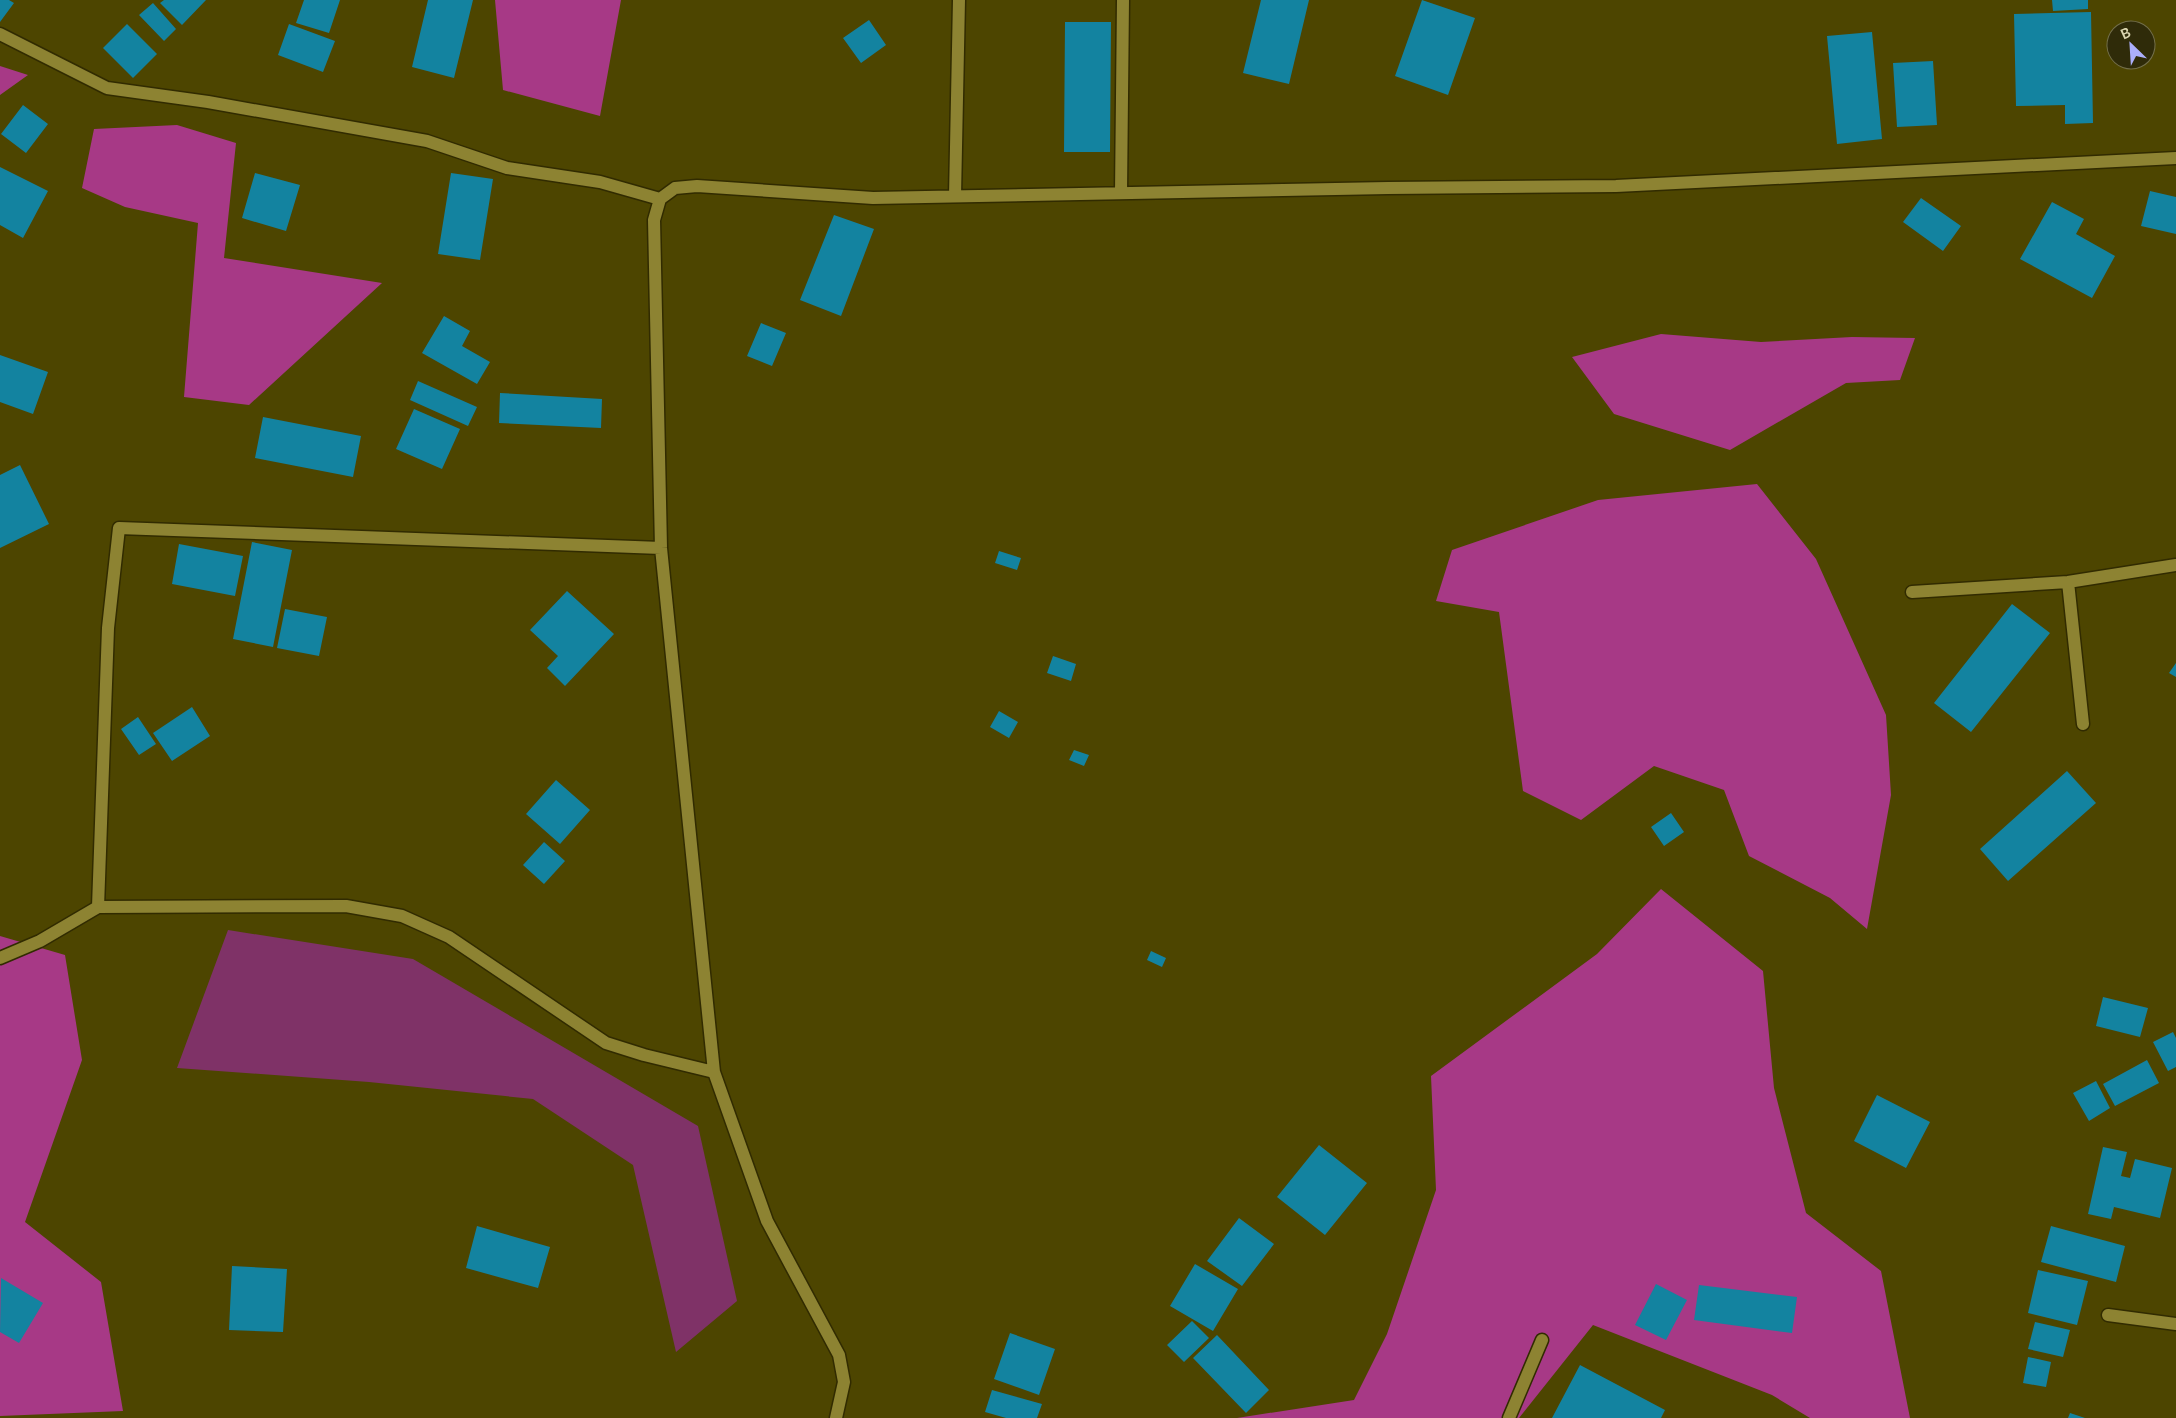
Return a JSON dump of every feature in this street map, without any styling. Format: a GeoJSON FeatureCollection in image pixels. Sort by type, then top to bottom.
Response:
{"type":"FeatureCollection","features":[{"type":"Feature","properties":{"kind":"street"},"geometry":{"type":"LineString","coordinates":[[955,196],[959,0]]}},
{"type":"Feature","properties":{"kind":"street"},"geometry":{"type":"LineString","coordinates":[[1121,193],[1123,0]]}},
{"type":"Feature","properties":{"kind":"street"},"geometry":{"type":"LineString","coordinates":[[0,34],[107,88],[208,102],[427,141],[507,168],[600,182],[660,199]]}},
{"type":"Feature","properties":{"kind":"street"},"geometry":{"type":"LineString","coordinates":[[836,1418],[844,1382],[839,1355],[767,1221],[714,1072],[661,548],[654,220],[660,199],[675,188],[697,186],[873,198],[1616,186],[2176,158]]}},
{"type":"Feature","properties":{"kind":"street"},"geometry":{"type":"LineString","coordinates":[[98,907],[108,628],[119,528],[661,548]]}},
{"type":"Feature","properties":{"kind":"street"},"geometry":{"type":"LineString","coordinates":[[1912,592],[2068,582],[2176,565]]}},
{"type":"Feature","properties":{"kind":"street"},"geometry":{"type":"LineString","coordinates":[[2068,582],[2083,724]]}},
{"type":"Feature","properties":{"kind":"street"},"geometry":{"type":"LineString","coordinates":[[0,958],[40,941],[98,907],[346,906],[402,916],[449,937],[606,1043],[644,1055],[714,1072]]}},
{"type":"Feature","properties":{"kind":"street"},"geometry":{"type":"LineString","coordinates":[[2108,1316],[2176,1324]]}},
{"type":"Feature","properties":{"kind":"street"},"geometry":{"type":"LineString","coordinates":[[1509,1418],[1542,1340]]}},
{"type":"Feature","properties":{"kind":"shaded area"},"geometry":{"type":"Polygon","coordinates":[[[495,0],[621,0],[600,116],[503,90],[495,0]]]}},
{"type":"Feature","properties":{"kind":"shaded area"},"geometry":{"type":"Polygon","coordinates":[[[0,66],[28,75],[0,95],[0,66]]]}},
{"type":"Feature","properties":{"kind":"shaded area"},"geometry":{"type":"Polygon","coordinates":[[[177,125],[236,143],[224,258],[382,283],[249,405],[184,397],[198,223],[125,207],[82,188],[94,129],[177,125]]]}},
{"type":"Feature","properties":{"kind":"shaded area"},"geometry":{"type":"Polygon","coordinates":[[[1661,334],[1761,342],[1852,337],[1915,338],[1900,380],[1846,383],[1730,450],[1614,414],[1572,357],[1661,334]]]}},
{"type":"Feature","properties":{"kind":"shaded area"},"geometry":{"type":"Polygon","coordinates":[[[1757,484],[1816,559],[1886,715],[1891,795],[1867,929],[1830,898],[1749,856],[1724,790],[1654,766],[1581,820],[1523,791],[1499,612],[1436,601],[1452,550],[1598,500],[1757,484]]]}},
{"type":"Feature","properties":{"kind":"shaded area"},"geometry":{"type":"Polygon","coordinates":[[[1661,889],[1763,971],[1774,1088],[1806,1213],[1881,1271],[1910,1418],[1810,1418],[1772,1395],[1593,1325],[1519,1418],[1237,1418],[1354,1400],[1387,1334],[1436,1190],[1431,1076],[1597,954],[1661,889]]]}},
{"type":"Feature","properties":{"kind":"shaded area"},"geometry":{"type":"Polygon","coordinates":[[[228,930],[413,959],[698,1126],[737,1301],[676,1352],[633,1165],[533,1099],[369,1082],[177,1068],[228,930]]]}},
{"type":"Feature","properties":{"kind":"shaded area"},"geometry":{"type":"Polygon","coordinates":[[[0,936],[65,955],[82,1060],[25,1222],[101,1282],[123,1411],[0,1416],[0,936]]]}},
{"type":"Feature","properties":{"kind":"building"},"geometry":{"type":"Polygon","coordinates":[[[0,0],[9,0],[14,3],[0,22],[0,0]]]}},
{"type":"Feature","properties":{"kind":"building"},"geometry":{"type":"Polygon","coordinates":[[[164,0],[206,0],[182,25],[160,3],[164,0]]]}},
{"type":"Feature","properties":{"kind":"building"},"geometry":{"type":"Polygon","coordinates":[[[304,0],[340,0],[329,33],[296,23],[304,0]]]}},
{"type":"Feature","properties":{"kind":"building"},"geometry":{"type":"Polygon","coordinates":[[[428,0],[473,0],[454,78],[412,67],[428,0]]]}},
{"type":"Feature","properties":{"kind":"building"},"geometry":{"type":"Polygon","coordinates":[[[1261,0],[1309,0],[1289,84],[1243,73],[1261,0]]]}},
{"type":"Feature","properties":{"kind":"building"},"geometry":{"type":"Polygon","coordinates":[[[1422,0],[1475,18],[1448,95],[1395,76],[1422,0]]]}},
{"type":"Feature","properties":{"kind":"building"},"geometry":{"type":"Polygon","coordinates":[[[2052,0],[2088,0],[2088,9],[2053,11],[2052,0]]]}},
{"type":"Feature","properties":{"kind":"building"},"geometry":{"type":"Polygon","coordinates":[[[153,3],[176,29],[164,41],[139,15],[153,3]]]}},
{"type":"Feature","properties":{"kind":"building"},"geometry":{"type":"Polygon","coordinates":[[[2091,12],[2093,123],[2065,124],[2065,105],[2016,106],[2014,14],[2091,12]]]}},
{"type":"Feature","properties":{"kind":"building"},"geometry":{"type":"Polygon","coordinates":[[[869,20],[886,45],[861,63],[843,38],[869,20]]]}},
{"type":"Feature","properties":{"kind":"building"},"geometry":{"type":"Polygon","coordinates":[[[1065,22],[1111,22],[1110,152],[1064,152],[1065,22]]]}},
{"type":"Feature","properties":{"kind":"building"},"geometry":{"type":"Polygon","coordinates":[[[127,24],[157,54],[133,78],[103,48],[127,24]]]}},
{"type":"Feature","properties":{"kind":"building"},"geometry":{"type":"Polygon","coordinates":[[[289,24],[335,41],[323,72],[278,55],[289,24]]]}},
{"type":"Feature","properties":{"kind":"building"},"geometry":{"type":"Polygon","coordinates":[[[1872,32],[1882,139],[1837,144],[1827,36],[1872,32]]]}},
{"type":"Feature","properties":{"kind":"building"},"geometry":{"type":"Polygon","coordinates":[[[1933,61],[1937,125],[1897,127],[1893,63],[1933,61]]]}},
{"type":"Feature","properties":{"kind":"building"},"geometry":{"type":"Polygon","coordinates":[[[23,105],[48,124],[26,153],[1,134],[23,105]]]}},
{"type":"Feature","properties":{"kind":"building"},"geometry":{"type":"Polygon","coordinates":[[[0,167],[48,191],[23,238],[0,225],[0,167]]]}},
{"type":"Feature","properties":{"kind":"building"},"geometry":{"type":"Polygon","coordinates":[[[255,173],[300,185],[286,231],[242,218],[255,173]]]}},
{"type":"Feature","properties":{"kind":"building"},"geometry":{"type":"Polygon","coordinates":[[[451,173],[493,179],[480,260],[438,254],[451,173]]]}},
{"type":"Feature","properties":{"kind":"building"},"geometry":{"type":"Polygon","coordinates":[[[2150,191],[2176,197],[2176,234],[2141,226],[2150,191]]]}},
{"type":"Feature","properties":{"kind":"building"},"geometry":{"type":"Polygon","coordinates":[[[1921,198],[1961,226],[1943,251],[1903,222],[1921,198]]]}},
{"type":"Feature","properties":{"kind":"building"},"geometry":{"type":"Polygon","coordinates":[[[2052,202],[2084,219],[2076,234],[2115,256],[2092,298],[2020,259],[2052,202]]]}},
{"type":"Feature","properties":{"kind":"building"},"geometry":{"type":"Polygon","coordinates":[[[834,215],[874,229],[841,316],[800,300],[834,215]]]}},
{"type":"Feature","properties":{"kind":"building"},"geometry":{"type":"Polygon","coordinates":[[[444,316],[470,331],[462,346],[490,362],[477,384],[422,353],[444,316]]]}},
{"type":"Feature","properties":{"kind":"building"},"geometry":{"type":"Polygon","coordinates":[[[761,323],[786,333],[772,366],[747,356],[761,323]]]}},
{"type":"Feature","properties":{"kind":"building"},"geometry":{"type":"Polygon","coordinates":[[[0,355],[48,372],[33,414],[0,402],[0,355]]]}},
{"type":"Feature","properties":{"kind":"building"},"geometry":{"type":"Polygon","coordinates":[[[418,381],[477,407],[468,426],[410,400],[418,381]]]}},
{"type":"Feature","properties":{"kind":"building"},"geometry":{"type":"Polygon","coordinates":[[[500,393],[602,399],[601,428],[499,423],[500,393]]]}},
{"type":"Feature","properties":{"kind":"building"},"geometry":{"type":"Polygon","coordinates":[[[414,409],[460,429],[442,469],[396,449],[414,409]]]}},
{"type":"Feature","properties":{"kind":"building"},"geometry":{"type":"Polygon","coordinates":[[[263,417],[361,436],[353,477],[255,458],[263,417]]]}},
{"type":"Feature","properties":{"kind":"building"},"geometry":{"type":"Polygon","coordinates":[[[20,465],[49,524],[0,548],[0,475],[20,465]]]}},
{"type":"Feature","properties":{"kind":"building"},"geometry":{"type":"Polygon","coordinates":[[[252,542],[292,550],[273,647],[233,639],[252,542]]]}},
{"type":"Feature","properties":{"kind":"building"},"geometry":{"type":"Polygon","coordinates":[[[179,544],[243,556],[235,596],[172,584],[179,544]]]}},
{"type":"Feature","properties":{"kind":"building"},"geometry":{"type":"Polygon","coordinates":[[[999,551],[1021,558],[1017,570],[995,563],[999,551]]]}},
{"type":"Feature","properties":{"kind":"building"},"geometry":{"type":"Polygon","coordinates":[[[567,591],[614,634],[565,686],[547,668],[558,656],[530,630],[567,591]]]}},
{"type":"Feature","properties":{"kind":"building"},"geometry":{"type":"Polygon","coordinates":[[[2012,604],[2050,633],[1971,732],[1934,703],[2012,604]]]}},
{"type":"Feature","properties":{"kind":"building"},"geometry":{"type":"Polygon","coordinates":[[[285,609],[327,617],[319,656],[277,648],[285,609]]]}},
{"type":"Feature","properties":{"kind":"building"},"geometry":{"type":"Polygon","coordinates":[[[1053,656],[1076,664],[1071,681],[1047,673],[1053,656]]]}},
{"type":"Feature","properties":{"kind":"building"},"geometry":{"type":"Polygon","coordinates":[[[2176,663],[2176,677],[2169,673],[2176,663]]]}},
{"type":"Feature","properties":{"kind":"building"},"geometry":{"type":"Polygon","coordinates":[[[192,707],[210,736],[172,761],[153,733],[192,707]]]}},
{"type":"Feature","properties":{"kind":"building"},"geometry":{"type":"Polygon","coordinates":[[[999,711],[1018,722],[1009,738],[990,727],[999,711]]]}},
{"type":"Feature","properties":{"kind":"building"},"geometry":{"type":"Polygon","coordinates":[[[138,717],[156,744],[139,755],[121,729],[138,717]]]}},
{"type":"Feature","properties":{"kind":"building"},"geometry":{"type":"Polygon","coordinates":[[[1074,750],[1089,755],[1084,766],[1069,760],[1074,750]]]}},
{"type":"Feature","properties":{"kind":"building"},"geometry":{"type":"Polygon","coordinates":[[[2067,771],[2096,803],[2008,881],[1980,849],[2067,771]]]}},
{"type":"Feature","properties":{"kind":"building"},"geometry":{"type":"Polygon","coordinates":[[[556,780],[590,810],[560,844],[526,814],[556,780]]]}},
{"type":"Feature","properties":{"kind":"building"},"geometry":{"type":"Polygon","coordinates":[[[1671,813],[1684,832],[1664,846],[1651,827],[1671,813]]]}},
{"type":"Feature","properties":{"kind":"building"},"geometry":{"type":"Polygon","coordinates":[[[544,842],[565,861],[544,884],[523,865],[544,842]]]}},
{"type":"Feature","properties":{"kind":"building"},"geometry":{"type":"Polygon","coordinates":[[[1151,951],[1166,958],[1162,967],[1147,960],[1151,951]]]}},
{"type":"Feature","properties":{"kind":"building"},"geometry":{"type":"Polygon","coordinates":[[[2103,997],[2148,1008],[2140,1037],[2096,1026],[2103,997]]]}},
{"type":"Feature","properties":{"kind":"building"},"geometry":{"type":"Polygon","coordinates":[[[2173,1032],[2176,1038],[2176,1067],[2168,1071],[2153,1042],[2173,1032]]]}},
{"type":"Feature","properties":{"kind":"building"},"geometry":{"type":"Polygon","coordinates":[[[2147,1060],[2159,1083],[2115,1106],[2103,1084],[2147,1060]]]}},
{"type":"Feature","properties":{"kind":"building"},"geometry":{"type":"Polygon","coordinates":[[[2096,1081],[2110,1108],[2089,1121],[2073,1093],[2096,1081]]]}},
{"type":"Feature","properties":{"kind":"building"},"geometry":{"type":"Polygon","coordinates":[[[1877,1095],[1930,1122],[1906,1168],[1854,1141],[1877,1095]]]}},
{"type":"Feature","properties":{"kind":"building"},"geometry":{"type":"Polygon","coordinates":[[[1319,1145],[1367,1183],[1325,1235],[1277,1197],[1319,1145]]]}},
{"type":"Feature","properties":{"kind":"building"},"geometry":{"type":"Polygon","coordinates":[[[2103,1147],[2127,1152],[2121,1176],[2130,1178],[2135,1159],[2172,1168],[2160,1218],[2114,1207],[2111,1219],[2088,1214],[2103,1147]]]}},
{"type":"Feature","properties":{"kind":"building"},"geometry":{"type":"Polygon","coordinates":[[[1239,1218],[1274,1244],[1242,1286],[1207,1261],[1239,1218]]]}},
{"type":"Feature","properties":{"kind":"building"},"geometry":{"type":"Polygon","coordinates":[[[477,1226],[550,1247],[538,1288],[466,1268],[477,1226]]]}},
{"type":"Feature","properties":{"kind":"building"},"geometry":{"type":"Polygon","coordinates":[[[2051,1226],[2125,1246],[2116,1282],[2041,1262],[2051,1226]]]}},
{"type":"Feature","properties":{"kind":"building"},"geometry":{"type":"Polygon","coordinates":[[[1195,1264],[1238,1289],[1213,1331],[1170,1306],[1195,1264]]]}},
{"type":"Feature","properties":{"kind":"building"},"geometry":{"type":"Polygon","coordinates":[[[232,1266],[287,1269],[283,1332],[229,1330],[232,1266]]]}},
{"type":"Feature","properties":{"kind":"building"},"geometry":{"type":"Polygon","coordinates":[[[2038,1270],[2088,1281],[2077,1325],[2028,1313],[2038,1270]]]}},
{"type":"Feature","properties":{"kind":"building"},"geometry":{"type":"Polygon","coordinates":[[[1,1278],[43,1303],[19,1343],[0,1332],[1,1278]]]}},
{"type":"Feature","properties":{"kind":"building"},"geometry":{"type":"Polygon","coordinates":[[[1656,1284],[1687,1300],[1666,1340],[1635,1325],[1656,1284]]]}},
{"type":"Feature","properties":{"kind":"building"},"geometry":{"type":"Polygon","coordinates":[[[1699,1285],[1797,1297],[1792,1333],[1694,1320],[1699,1285]]]}},
{"type":"Feature","properties":{"kind":"building"},"geometry":{"type":"Polygon","coordinates":[[[1192,1321],[1209,1338],[1184,1362],[1167,1345],[1192,1321]]]}},
{"type":"Feature","properties":{"kind":"building"},"geometry":{"type":"Polygon","coordinates":[[[2035,1322],[2070,1330],[2063,1357],[2028,1349],[2035,1322]]]}},
{"type":"Feature","properties":{"kind":"building"},"geometry":{"type":"Polygon","coordinates":[[[1010,1333],[1055,1349],[1039,1395],[994,1379],[1010,1333]]]}},
{"type":"Feature","properties":{"kind":"building"},"geometry":{"type":"Polygon","coordinates":[[[1217,1335],[1269,1390],[1246,1413],[1193,1358],[1217,1335]]]}},
{"type":"Feature","properties":{"kind":"building"},"geometry":{"type":"Polygon","coordinates":[[[2028,1357],[2051,1362],[2046,1387],[2023,1383],[2028,1357]]]}},
{"type":"Feature","properties":{"kind":"building"},"geometry":{"type":"Polygon","coordinates":[[[1580,1365],[1665,1410],[1661,1418],[1552,1418],[1580,1365]]]}},
{"type":"Feature","properties":{"kind":"building"},"geometry":{"type":"Polygon","coordinates":[[[992,1390],[1042,1404],[1037,1418],[1006,1418],[985,1412],[992,1390]]]}},
{"type":"Feature","properties":{"kind":"building"},"geometry":{"type":"Polygon","coordinates":[[[2070,1413],[2085,1418],[2068,1418],[2070,1413]]]}}]}
